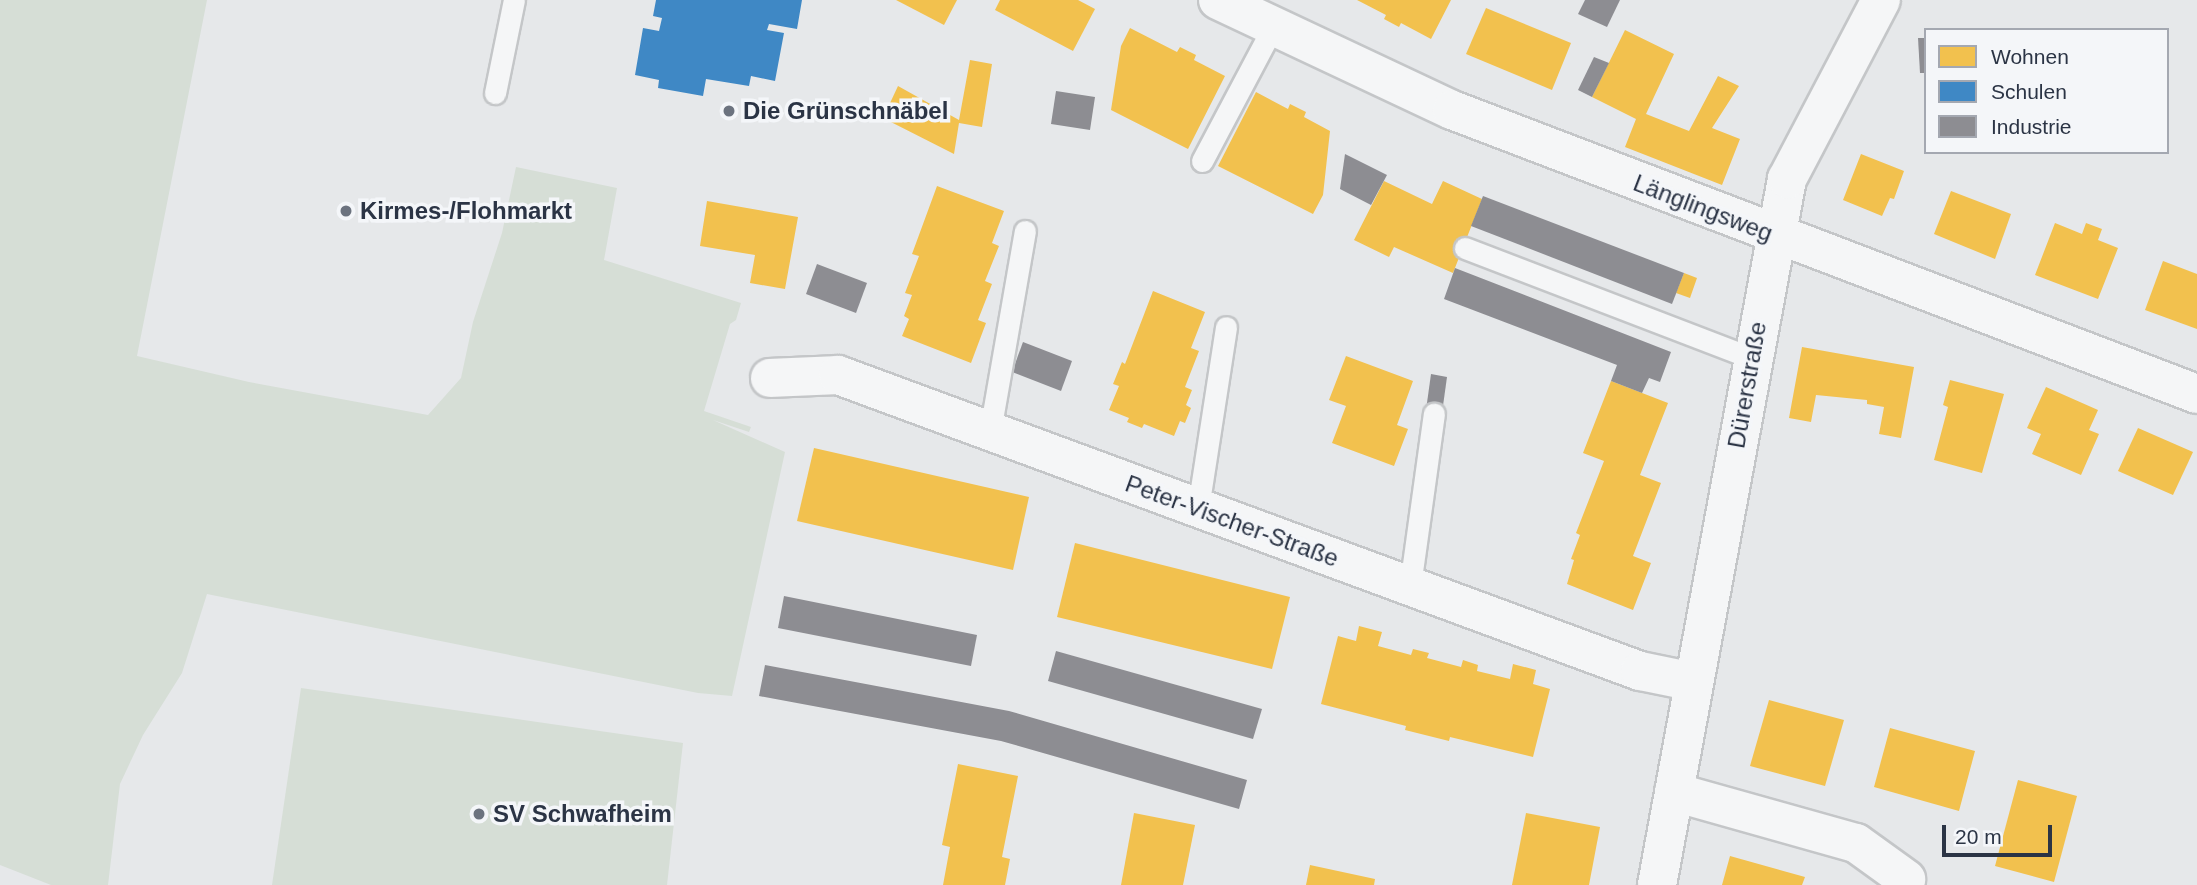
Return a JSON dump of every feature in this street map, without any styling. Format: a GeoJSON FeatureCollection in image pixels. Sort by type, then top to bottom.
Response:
{"type":"FeatureCollection","features":[{"type":"Feature","properties":{"kind":"street","name":"Länglingsweg"},"geometry":{"type":"LineString","coordinates":[[1218,0],[1452,110],[1774,235],[2197,394]]}},
{"type":"Feature","properties":{"kind":"street","name":"Dürerstraße"},"geometry":{"type":"LineString","coordinates":[[1657,885],[1774,235],[1787,179],[1881,0]]}},
{"type":"Feature","properties":{"kind":"street","name":"Peter-Vischer-Straße"},"geometry":{"type":"LineString","coordinates":[[770,378],[838,374],[1640,671],[1694,682]]}},
{"type":"Feature","properties":{"kind":"street"},"geometry":{"type":"LineString","coordinates":[[1674,792],[1856,843],[1906,879]]}},
{"type":"Feature","properties":{"kind":"lane"},"geometry":{"type":"LineString","coordinates":[[495,93],[514,0]]}},
{"type":"Feature","properties":{"kind":"lane"},"geometry":{"type":"LineString","coordinates":[[1202,161],[1273,27]]}},
{"type":"Feature","properties":{"kind":"lane"},"geometry":{"type":"LineString","coordinates":[[990,431],[1025,231]]}},
{"type":"Feature","properties":{"kind":"lane"},"geometry":{"type":"LineString","coordinates":[[1465,248],[1752,358]]}},
{"type":"Feature","properties":{"kind":"lane"},"geometry":{"type":"LineString","coordinates":[[1198,508],[1226,327]]}},
{"type":"Feature","properties":{"kind":"lane"},"geometry":{"type":"LineString","coordinates":[[1410,586],[1434,414]]}},
{"type":"Feature","properties":{"kind":"shaded area"},"geometry":{"type":"Polygon","coordinates":[[[0,0],[207,0],[137,356],[249,382],[428,415],[461,378],[473,322],[502,233],[516,167],[617,188],[604,260],[741,303],[736,320],[730,324],[704,411],[751,427],[749,432],[713,420],[785,452],[732,696],[698,693],[207,594],[182,673],[143,735],[120,784],[108,885],[51,885],[0,865],[0,0]]]}},
{"type":"Feature","properties":{"kind":"shaded area","name":"SV Schwafheim"},"geometry":{"type":"Polygon","coordinates":[[[301,688],[683,743],[667,885],[272,885],[301,688]]]}},
{"type":"Feature","properties":{"kind":"building: Wohnen"},"geometry":{"type":"Polygon","coordinates":[[[896,0],[957,0],[944,25],[896,0]]]}},
{"type":"Feature","properties":{"kind":"building: Wohnen"},"geometry":{"type":"Polygon","coordinates":[[[1000,0],[1078,0],[1095,9],[1073,51],[995,10],[1000,0]]]}},
{"type":"Feature","properties":{"kind":"building: Wohnen"},"geometry":{"type":"Polygon","coordinates":[[[1357,0],[1451,0],[1431,39],[1401,23],[1399,27],[1384,19],[1386,15],[1357,0]]]}},
{"type":"Feature","properties":{"kind":"building: Wohnen"},"geometry":{"type":"Polygon","coordinates":[[[1486,8],[1571,43],[1552,90],[1466,54],[1486,8]]]}},
{"type":"Feature","properties":{"kind":"building: Wohnen"},"geometry":{"type":"Polygon","coordinates":[[[1130,28],[1177,52],[1180,47],[1196,55],[1194,60],[1225,76],[1188,149],[1111,110],[1121,46],[1130,28]]]}},
{"type":"Feature","properties":{"kind":"building: Wohnen"},"geometry":{"type":"Polygon","coordinates":[[[1625,30],[1674,54],[1646,114],[1689,131],[1718,76],[1739,86],[1712,128],[1740,139],[1722,185],[1625,147],[1636,119],[1592,97],[1625,30]]]}},
{"type":"Feature","properties":{"kind":"building: Wohnen"},"geometry":{"type":"Polygon","coordinates":[[[970,60],[992,64],[982,127],[959,123],[954,154],[883,118],[898,86],[959,120],[970,60]]]}},
{"type":"Feature","properties":{"kind":"building: Wohnen"},"geometry":{"type":"Polygon","coordinates":[[[1256,92],[1288,109],[1290,104],[1306,112],[1304,117],[1330,131],[1323,195],[1313,214],[1218,166],[1256,92]]]}},
{"type":"Feature","properties":{"kind":"building: Wohnen"},"geometry":{"type":"Polygon","coordinates":[[[1861,154],[1904,171],[1894,199],[1890,198],[1882,216],[1843,200],[1861,154]]]}},
{"type":"Feature","properties":{"kind":"building: Wohnen"},"geometry":{"type":"Polygon","coordinates":[[[1384,181],[1432,204],[1443,181],[1482,199],[1453,273],[1394,247],[1389,257],[1354,240],[1384,181]]]}},
{"type":"Feature","properties":{"kind":"building: Wohnen"},"geometry":{"type":"Polygon","coordinates":[[[937,186],[1004,211],[992,243],[999,246],[985,281],[992,284],[978,320],[986,323],[971,363],[902,336],[909,319],[904,316],[912,295],[905,293],[919,256],[912,254],[937,186]]]}},
{"type":"Feature","properties":{"kind":"building: Wohnen"},"geometry":{"type":"Polygon","coordinates":[[[1951,191],[2011,214],[1995,259],[1934,234],[1951,191]]]}},
{"type":"Feature","properties":{"kind":"building: Wohnen"},"geometry":{"type":"Polygon","coordinates":[[[707,201],[798,217],[785,289],[750,283],[755,255],[700,246],[707,201]]]}},
{"type":"Feature","properties":{"kind":"building: Wohnen"},"geometry":{"type":"Polygon","coordinates":[[[2055,223],[2082,234],[2086,223],[2102,229],[2098,240],[2118,248],[2098,299],[2035,275],[2055,223]]]}},
{"type":"Feature","properties":{"kind":"building: Wohnen"},"geometry":{"type":"Polygon","coordinates":[[[2163,261],[2197,274],[2197,329],[2145,310],[2163,261]]]}},
{"type":"Feature","properties":{"kind":"building: Wohnen"},"geometry":{"type":"Polygon","coordinates":[[[1684,273],[1697,278],[1690,298],[1676,293],[1684,273]]]}},
{"type":"Feature","properties":{"kind":"building: Wohnen"},"geometry":{"type":"Polygon","coordinates":[[[1153,291],[1205,312],[1191,348],[1199,351],[1185,387],[1192,390],[1186,405],[1191,408],[1185,423],[1180,421],[1174,436],[1144,424],[1142,428],[1127,422],[1129,418],[1109,410],[1119,386],[1113,384],[1122,362],[1125,364],[1153,291]]]}},
{"type":"Feature","properties":{"kind":"building: Wohnen"},"geometry":{"type":"Polygon","coordinates":[[[1802,347],[1914,367],[1901,438],[1879,434],[1884,407],[1867,404],[1867,400],[1816,395],[1811,422],[1789,418],[1802,347]]]}},
{"type":"Feature","properties":{"kind":"building: Wohnen"},"geometry":{"type":"Polygon","coordinates":[[[1346,356],[1413,381],[1397,425],[1408,429],[1394,466],[1332,443],[1346,406],[1329,400],[1346,356]]]}},
{"type":"Feature","properties":{"kind":"building: Wohnen"},"geometry":{"type":"Polygon","coordinates":[[[1950,380],[2004,394],[1982,473],[1934,460],[1948,407],[1943,405],[1950,380]]]}},
{"type":"Feature","properties":{"kind":"building: Wohnen"},"geometry":{"type":"Polygon","coordinates":[[[1611,381],[1668,403],[1640,475],[1661,483],[1633,556],[1651,563],[1633,610],[1567,584],[1574,560],[1571,559],[1580,535],[1576,533],[1604,461],[1583,453],[1611,381]]]}},
{"type":"Feature","properties":{"kind":"building: Wohnen"},"geometry":{"type":"Polygon","coordinates":[[[2046,387],[2098,410],[2089,430],[2099,434],[2081,475],[2032,454],[2041,434],[2027,428],[2046,387]]]}},
{"type":"Feature","properties":{"kind":"building: Wohnen"},"geometry":{"type":"Polygon","coordinates":[[[2138,428],[2193,452],[2173,495],[2118,471],[2138,428]]]}},
{"type":"Feature","properties":{"kind":"building: Wohnen"},"geometry":{"type":"Polygon","coordinates":[[[814,448],[1029,497],[1013,570],[797,521],[814,448]]]}},
{"type":"Feature","properties":{"kind":"building: Wohnen"},"geometry":{"type":"Polygon","coordinates":[[[1075,543],[1290,597],[1272,669],[1057,617],[1075,543]]]}},
{"type":"Feature","properties":{"kind":"building: Wohnen"},"geometry":{"type":"Polygon","coordinates":[[[1359,626],[1382,632],[1378,646],[1411,655],[1413,649],[1429,653],[1427,658],[1461,667],[1463,660],[1478,665],[1477,671],[1510,679],[1513,664],[1536,670],[1533,684],[1550,689],[1533,757],[1450,737],[1449,741],[1405,730],[1406,726],[1321,704],[1338,636],[1356,641],[1359,626]]]}},
{"type":"Feature","properties":{"kind":"building: Wohnen"},"geometry":{"type":"Polygon","coordinates":[[[1769,700],[1844,720],[1825,786],[1750,766],[1769,700]]]}},
{"type":"Feature","properties":{"kind":"building: Wohnen"},"geometry":{"type":"Polygon","coordinates":[[[1890,728],[1975,751],[1959,811],[1874,787],[1890,728]]]}},
{"type":"Feature","properties":{"kind":"building: Wohnen"},"geometry":{"type":"Polygon","coordinates":[[[958,764],[1018,776],[1002,857],[1010,859],[1005,885],[943,885],[950,847],[942,845],[958,764]]]}},
{"type":"Feature","properties":{"kind":"building: Wohnen"},"geometry":{"type":"Polygon","coordinates":[[[2018,780],[2077,796],[2054,882],[1995,866],[2018,780]]]}},
{"type":"Feature","properties":{"kind":"building: Wohnen"},"geometry":{"type":"Polygon","coordinates":[[[1134,813],[1195,825],[1183,885],[1121,885],[1134,813]]]}},
{"type":"Feature","properties":{"kind":"building: Wohnen"},"geometry":{"type":"Polygon","coordinates":[[[1526,813],[1600,827],[1589,885],[1512,885],[1526,813]]]}},
{"type":"Feature","properties":{"kind":"building: Wohnen"},"geometry":{"type":"Polygon","coordinates":[[[1730,856],[1805,877],[1802,885],[1722,885],[1730,856]]]}},
{"type":"Feature","properties":{"kind":"building: Wohnen"},"geometry":{"type":"Polygon","coordinates":[[[1310,865],[1375,879],[1374,885],[1306,885],[1310,865]]]}},
{"type":"Feature","properties":{"kind":"building: Schulen"},"geometry":{"type":"Polygon","coordinates":[[[656,0],[802,0],[797,29],[769,24],[767,30],[784,33],[775,81],[751,76],[749,86],[706,79],[703,96],[658,88],[659,80],[635,75],[643,28],[659,31],[662,18],[653,16],[656,0]]]}},
{"type":"Feature","properties":{"kind":"building: Industrie"},"geometry":{"type":"Polygon","coordinates":[[[1585,0],[1620,0],[1607,27],[1578,14],[1585,0]]]}},
{"type":"Feature","properties":{"kind":"building: Industrie"},"geometry":{"type":"Polygon","coordinates":[[[1918,38],[1924,38],[1924,73],[1920,73],[1918,38]]]}},
{"type":"Feature","properties":{"kind":"building: Industrie"},"geometry":{"type":"Polygon","coordinates":[[[1594,57],[1609,63],[1592,97],[1578,90],[1594,57]]]}},
{"type":"Feature","properties":{"kind":"building: Industrie"},"geometry":{"type":"Polygon","coordinates":[[[1056,91],[1095,97],[1090,130],[1051,124],[1056,91]]]}},
{"type":"Feature","properties":{"kind":"building: Industrie"},"geometry":{"type":"Polygon","coordinates":[[[1345,154],[1387,175],[1371,205],[1340,189],[1345,154]]]}},
{"type":"Feature","properties":{"kind":"building: Industrie"},"geometry":{"type":"Polygon","coordinates":[[[1483,196],[1684,273],[1672,304],[1471,226],[1483,196]]]}},
{"type":"Feature","properties":{"kind":"building: Industrie"},"geometry":{"type":"Polygon","coordinates":[[[817,264],[867,283],[856,313],[806,294],[817,264]]]}},
{"type":"Feature","properties":{"kind":"building: Industrie"},"geometry":{"type":"Polygon","coordinates":[[[1455,268],[1671,352],[1660,382],[1649,378],[1642,393],[1611,381],[1617,365],[1444,299],[1455,268]]]}},
{"type":"Feature","properties":{"kind":"building: Industrie"},"geometry":{"type":"Polygon","coordinates":[[[1023,342],[1072,361],[1061,391],[1012,372],[1023,342]]]}},
{"type":"Feature","properties":{"kind":"building: Industrie"},"geometry":{"type":"Polygon","coordinates":[[[1431,374],[1447,377],[1442,413],[1426,410],[1431,374]]]}},
{"type":"Feature","properties":{"kind":"building: Industrie"},"geometry":{"type":"Polygon","coordinates":[[[784,596],[977,635],[971,666],[778,628],[784,596]]]}},
{"type":"Feature","properties":{"kind":"building: Industrie"},"geometry":{"type":"Polygon","coordinates":[[[1056,651],[1262,709],[1253,739],[1048,681],[1056,651]]]}},
{"type":"Feature","properties":{"kind":"building: Industrie"},"geometry":{"type":"Polygon","coordinates":[[[765,665],[1009,711],[1247,780],[1239,809],[1001,741],[759,696],[765,665]]]}},
{"type":"Feature","properties":{"kind":"place","name":"Die Grünschnäbel"},"geometry":{"type":"Point","coordinates":[729,111]}},
{"type":"Feature","properties":{"kind":"place","name":"Kirmes-/Flohmarkt"},"geometry":{"type":"Point","coordinates":[346,211]}},
{"type":"Feature","properties":{"kind":"place","name":"SV Schwafheim"},"geometry":{"type":"Point","coordinates":[479,814]}}]}
